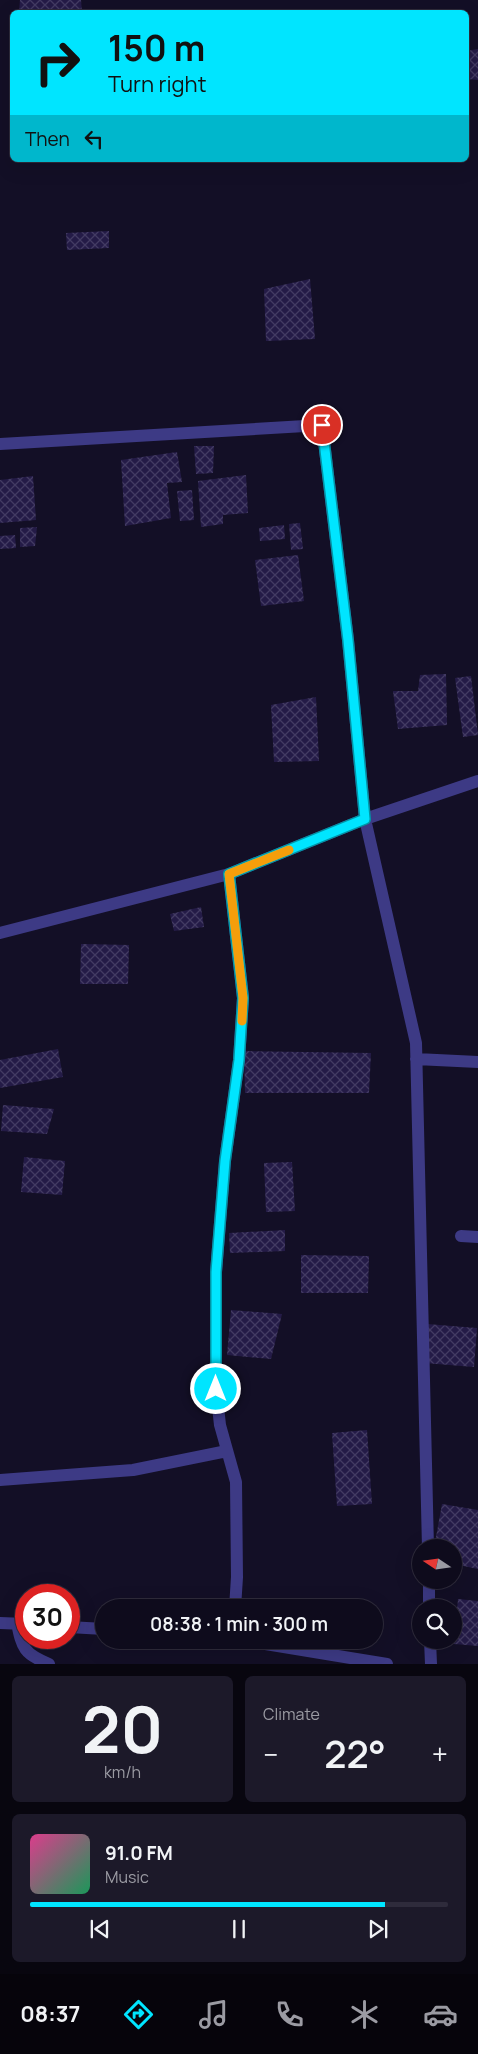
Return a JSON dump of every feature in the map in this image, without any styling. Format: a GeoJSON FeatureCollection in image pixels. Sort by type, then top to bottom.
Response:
{"type":"FeatureCollection","features":[{"type":"Feature","properties":{"kind":"street"},"geometry":{"type":"LineString","coordinates":[[0,444],[322,425],[348,640],[365,819],[416,1043],[428,1539]]}},
{"type":"Feature","properties":{"kind":"street"},"geometry":{"type":"LineString","coordinates":[[0,933],[229,874],[365,819],[478,781]]}},
{"type":"Feature","properties":{"kind":"street"},"geometry":{"type":"LineString","coordinates":[[229,874],[243,998],[239,1060],[225,1161],[216,1272],[216,1389],[220,1425],[236,1482],[236,1599]]}},
{"type":"Feature","properties":{"kind":"street"},"geometry":{"type":"LineString","coordinates":[[416,1059],[478,1062]]}},
{"type":"Feature","properties":{"kind":"street"},"geometry":{"type":"LineString","coordinates":[[461,1236],[478,1237]]}},
{"type":"Feature","properties":{"kind":"street"},"geometry":{"type":"LineString","coordinates":[[0,1480],[133,1470],[227,1451]]}},
{"type":"Feature","properties":{"kind":"street"},"geometry":{"type":"LineString","coordinates":[[0,1622],[15,1623]]}},
{"type":"Feature","properties":{"kind":"street"},"geometry":{"type":"LineString","coordinates":[[80,1628],[95,1629]]}},
{"type":"Feature","properties":{"kind":"street"},"geometry":{"type":"LineString","coordinates":[[26,1649],[38,1659],[49,1664]]}},
{"type":"Feature","properties":{"kind":"street"},"geometry":{"type":"LineString","coordinates":[[295,1649],[387,1664]]}},
{"type":"Feature","properties":{"kind":"street"},"geometry":{"type":"LineString","coordinates":[[430,1649],[430,1664]]}},
{"type":"Feature","properties":{"kind":"building"},"geometry":{"type":"Polygon","coordinates":[[[20,0],[81,0],[82,10],[19,10],[20,0]]]}},
{"type":"Feature","properties":{"kind":"building"},"geometry":{"type":"Polygon","coordinates":[[[478,49],[478,80],[469,79],[469,50],[478,49]]]}},
{"type":"Feature","properties":{"kind":"building"},"geometry":{"type":"Polygon","coordinates":[[[109,231],[109,248],[67,250],[66,233],[109,231]]]}},
{"type":"Feature","properties":{"kind":"building"},"geometry":{"type":"Polygon","coordinates":[[[310,279],[315,339],[266,341],[264,289],[310,279]]]}},
{"type":"Feature","properties":{"kind":"building"},"geometry":{"type":"Polygon","coordinates":[[[194,446],[214,446],[213,473],[196,474],[194,446]]]}},
{"type":"Feature","properties":{"kind":"building"},"geometry":{"type":"Polygon","coordinates":[[[177,452],[182,482],[167,483],[171,518],[125,526],[121,460],[177,452]]]}},
{"type":"Feature","properties":{"kind":"building"},"geometry":{"type":"Polygon","coordinates":[[[246,475],[248,513],[223,515],[223,524],[201,527],[198,481],[246,475]]]}},
{"type":"Feature","properties":{"kind":"building"},"geometry":{"type":"Polygon","coordinates":[[[33,476],[36,520],[0,523],[0,480],[33,476]]]}},
{"type":"Feature","properties":{"kind":"building"},"geometry":{"type":"Polygon","coordinates":[[[192,490],[194,520],[180,521],[177,491],[192,490]]]}},
{"type":"Feature","properties":{"kind":"building"},"geometry":{"type":"Polygon","coordinates":[[[300,523],[303,549],[291,550],[289,524],[300,523]]]}},
{"type":"Feature","properties":{"kind":"building"},"geometry":{"type":"Polygon","coordinates":[[[284,525],[285,539],[260,541],[259,528],[284,525]]]}},
{"type":"Feature","properties":{"kind":"building"},"geometry":{"type":"Polygon","coordinates":[[[37,527],[35,546],[20,547],[20,528],[37,527]]]}},
{"type":"Feature","properties":{"kind":"building"},"geometry":{"type":"Polygon","coordinates":[[[15,535],[16,548],[0,549],[0,536],[15,535]]]}},
{"type":"Feature","properties":{"kind":"building"},"geometry":{"type":"Polygon","coordinates":[[[298,555],[304,601],[261,606],[255,560],[298,555]]]}},
{"type":"Feature","properties":{"kind":"building"},"geometry":{"type":"Polygon","coordinates":[[[446,674],[447,725],[398,729],[393,691],[418,691],[420,675],[446,674]]]}},
{"type":"Feature","properties":{"kind":"building"},"geometry":{"type":"Polygon","coordinates":[[[471,676],[478,735],[463,737],[455,678],[471,676]]]}},
{"type":"Feature","properties":{"kind":"building"},"geometry":{"type":"Polygon","coordinates":[[[316,697],[319,761],[274,762],[271,705],[316,697]]]}},
{"type":"Feature","properties":{"kind":"building"},"geometry":{"type":"Polygon","coordinates":[[[201,907],[204,927],[174,931],[170,914],[201,907]]]}},
{"type":"Feature","properties":{"kind":"building"},"geometry":{"type":"Polygon","coordinates":[[[81,944],[129,945],[128,984],[80,984],[81,944]]]}},
{"type":"Feature","properties":{"kind":"building"},"geometry":{"type":"Polygon","coordinates":[[[58,1049],[63,1077],[0,1088],[0,1060],[58,1049]]]}},
{"type":"Feature","properties":{"kind":"building"},"geometry":{"type":"Polygon","coordinates":[[[244,1051],[371,1053],[369,1093],[245,1093],[244,1051]]]}},
{"type":"Feature","properties":{"kind":"building"},"geometry":{"type":"Polygon","coordinates":[[[3,1105],[54,1109],[47,1134],[1,1131],[3,1105]]]}},
{"type":"Feature","properties":{"kind":"building"},"geometry":{"type":"Polygon","coordinates":[[[24,1157],[65,1161],[62,1195],[21,1192],[24,1157]]]}},
{"type":"Feature","properties":{"kind":"building"},"geometry":{"type":"Polygon","coordinates":[[[292,1162],[295,1211],[266,1212],[264,1163],[292,1162]]]}},
{"type":"Feature","properties":{"kind":"building"},"geometry":{"type":"Polygon","coordinates":[[[285,1230],[285,1251],[230,1253],[229,1233],[285,1230]]]}},
{"type":"Feature","properties":{"kind":"building"},"geometry":{"type":"Polygon","coordinates":[[[301,1255],[369,1256],[368,1293],[301,1293],[301,1255]]]}},
{"type":"Feature","properties":{"kind":"building"},"geometry":{"type":"Polygon","coordinates":[[[231,1310],[282,1314],[271,1359],[227,1355],[231,1310]]]}},
{"type":"Feature","properties":{"kind":"building"},"geometry":{"type":"Polygon","coordinates":[[[427,1324],[477,1328],[474,1367],[424,1363],[427,1324]]]}},
{"type":"Feature","properties":{"kind":"building"},"geometry":{"type":"Polygon","coordinates":[[[367,1430],[372,1504],[337,1506],[332,1433],[367,1430]]]}},
{"type":"Feature","properties":{"kind":"building"},"geometry":{"type":"Polygon","coordinates":[[[442,1504],[478,1510],[478,1569],[462,1566],[462,1539],[436,1539],[442,1504]]]}},
{"type":"Feature","properties":{"kind":"building"},"geometry":{"type":"Polygon","coordinates":[[[462,1599],[478,1601],[478,1646],[462,1645],[462,1599]]]}},
{"type":"Feature","properties":{"kind":"slow traffic"},"geometry":{"type":"LineString","coordinates":[[242,1021],[243,998],[229,874],[289,850]]}},
{"type":"Feature","properties":{"kind":"route"},"geometry":{"type":"LineString","coordinates":[[216,1389],[216,1272],[225,1161],[239,1060],[243,998],[229,874],[365,819],[348,640],[322,425]]}}]}
